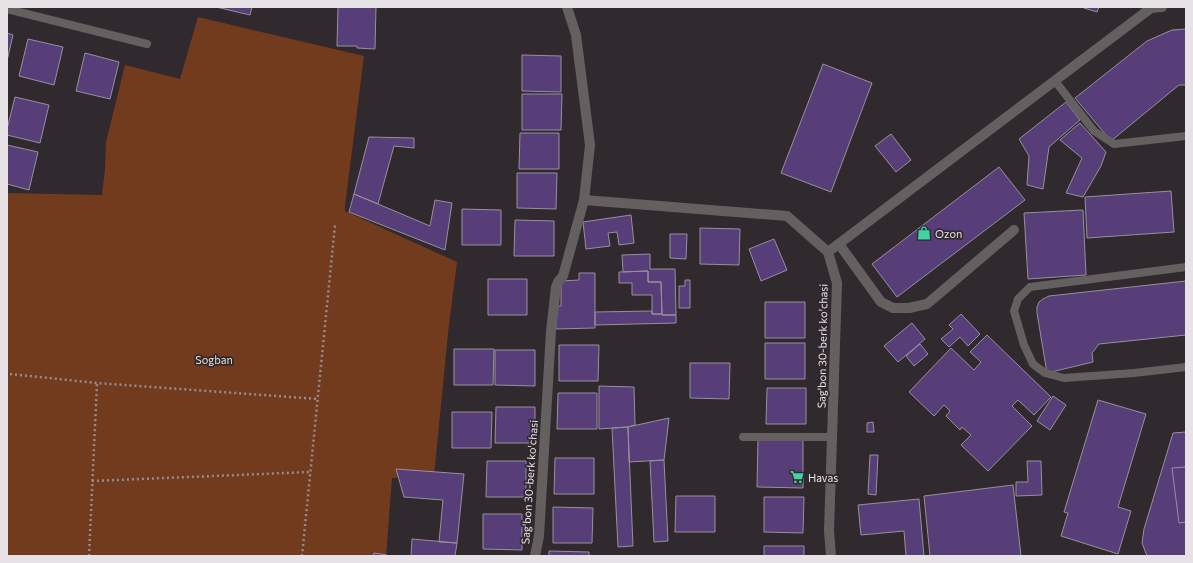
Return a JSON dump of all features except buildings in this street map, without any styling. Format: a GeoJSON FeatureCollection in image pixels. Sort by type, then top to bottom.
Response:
{"type":"FeatureCollection","features":[{"type":"Feature","properties":{"kind":"street","name":"Sag'bon 30-berk ko'chasi"},"geometry":{"type":"LineString","coordinates":[[535,556],[539,536],[551,331],[556,287],[563,276],[584,200],[590,145],[576,35],[567,7]]}},
{"type":"Feature","properties":{"kind":"street"},"geometry":{"type":"LineString","coordinates":[[584,200],[787,216],[828,252],[1152,8],[1162,7]]}},
{"type":"Feature","properties":{"kind":"street"},"geometry":{"type":"LineString","coordinates":[[839,244],[881,302],[893,308],[910,308],[927,304],[1014,230]]}},
{"type":"Feature","properties":{"kind":"street","name":"Sag'bon 30-berk ko'chasi"},"geometry":{"type":"LineString","coordinates":[[828,252],[837,283],[829,531],[831,556]]}},
{"type":"Feature","properties":{"kind":"lane"},"geometry":{"type":"LineString","coordinates":[[7,9],[147,44]]}},
{"type":"Feature","properties":{"kind":"lane"},"geometry":{"type":"LineString","coordinates":[[1055,80],[1094,131],[1114,144],[1186,136]]}},
{"type":"Feature","properties":{"kind":"lane"},"geometry":{"type":"LineString","coordinates":[[1186,267],[1030,287],[1018,299],[1014,311],[1027,351],[1034,364],[1045,373],[1064,378],[1134,373],[1186,367]]}},
{"type":"Feature","properties":{"kind":"lane"},"geometry":{"type":"LineString","coordinates":[[743,437],[832,437]]}},
{"type":"Feature","properties":{"kind":"path"},"geometry":{"type":"LineString","coordinates":[[302,556],[335,225]]}},
{"type":"Feature","properties":{"kind":"path"},"geometry":{"type":"LineString","coordinates":[[10,374],[97,383],[318,399]]}},
{"type":"Feature","properties":{"kind":"path"},"geometry":{"type":"LineString","coordinates":[[89,556],[97,383]]}},
{"type":"Feature","properties":{"kind":"path"},"geometry":{"type":"LineString","coordinates":[[92,481],[310,472]]}},
{"type":"Feature","properties":{"kind":"green space","name":"Sogban"},"geometry":{"type":"Polygon","coordinates":[[[198,17],[364,56],[345,211],[457,262],[448,333],[434,476],[392,478],[386,556],[7,556],[7,193],[102,195],[106,142],[125,65],[180,79],[198,17]]]}},
{"type":"Feature","properties":{"kind":"place","name":"Ozon"},"geometry":{"type":"Point","coordinates":[924,233]}},
{"type":"Feature","properties":{"kind":"place","name":"Havas"},"geometry":{"type":"Point","coordinates":[797,477]}}]}
